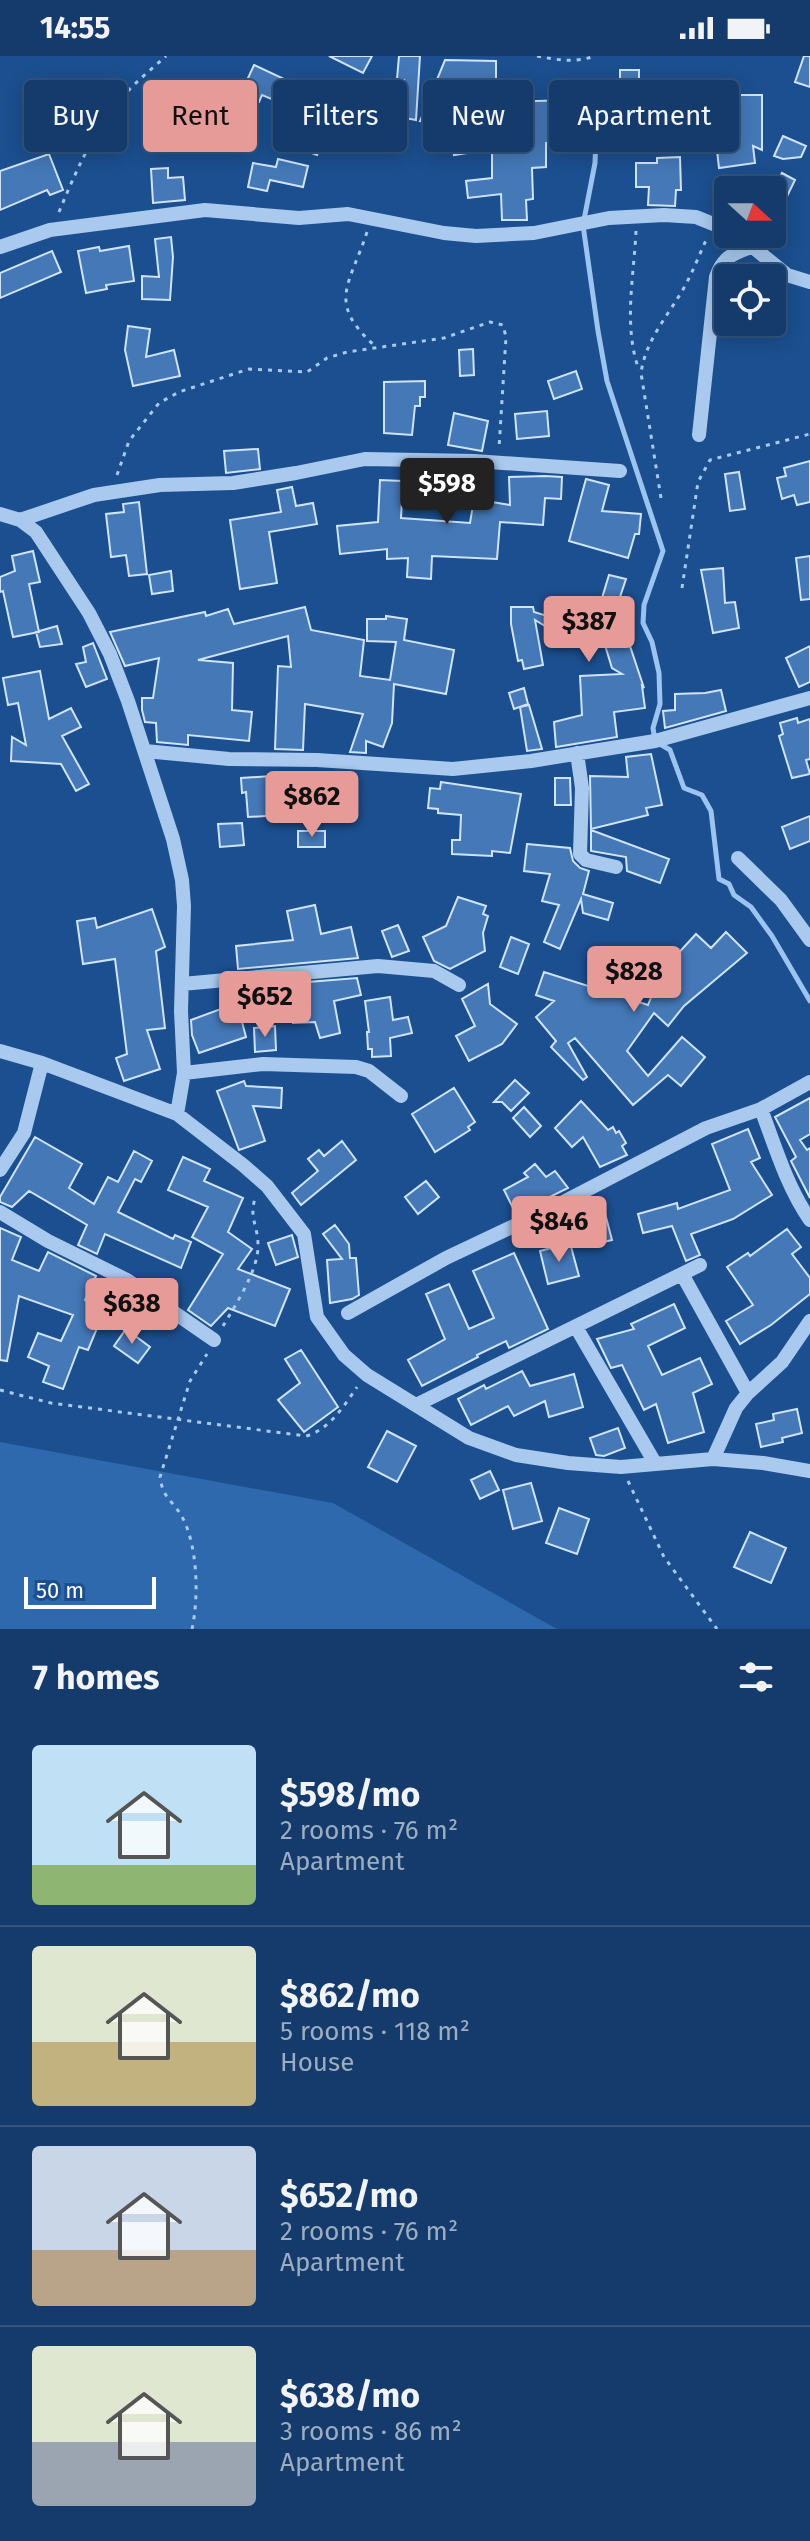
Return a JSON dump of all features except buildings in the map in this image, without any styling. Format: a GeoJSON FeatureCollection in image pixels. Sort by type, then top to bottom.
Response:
{"type":"FeatureCollection","features":[{"type":"Feature","properties":{"kind":"street"},"geometry":{"type":"LineString","coordinates":[[0,247],[50,230],[205,210],[299,218],[348,214],[444,233],[514,236],[636,216],[696,217],[714,224]]}},
{"type":"Feature","properties":{"kind":"street"},"geometry":{"type":"LineString","coordinates":[[699,435],[716,277],[722,261],[748,248]]}},
{"type":"Feature","properties":{"kind":"street"},"geometry":{"type":"LineString","coordinates":[[752,248],[787,275],[810,282]]}},
{"type":"Feature","properties":{"kind":"street"},"geometry":{"type":"LineString","coordinates":[[20,520],[94,495],[160,485],[233,483],[365,459],[620,471]]}},
{"type":"Feature","properties":{"kind":"street"},"geometry":{"type":"LineString","coordinates":[[0,514],[20,520],[36,532],[89,613],[110,654],[173,839],[184,906],[184,1073],[177,1114]]}},
{"type":"Feature","properties":{"kind":"street"},"geometry":{"type":"LineString","coordinates":[[145,751],[229,759],[317,760],[453,769],[655,741],[810,698]]}},
{"type":"Feature","properties":{"kind":"street"},"geometry":{"type":"LineString","coordinates":[[577,753],[582,788],[580,854],[586,860],[616,867]]}},
{"type":"Feature","properties":{"kind":"street"},"geometry":{"type":"LineString","coordinates":[[738,858],[781,900],[810,940]]}},
{"type":"Feature","properties":{"kind":"street"},"geometry":{"type":"LineString","coordinates":[[182,984],[378,966],[434,971],[459,985]]}},
{"type":"Feature","properties":{"kind":"street"},"geometry":{"type":"LineString","coordinates":[[0,1051],[42,1063],[177,1114],[261,1181],[304,1234],[313,1305],[319,1324],[344,1355],[367,1375],[469,1438],[516,1455],[568,1463],[621,1467],[713,1459],[810,1471]]}},
{"type":"Feature","properties":{"kind":"street"},"geometry":{"type":"LineString","coordinates":[[0,1170],[24,1133],[42,1063]]}},
{"type":"Feature","properties":{"kind":"street"},"geometry":{"type":"LineString","coordinates":[[184,1073],[263,1064],[356,1067],[369,1071],[401,1096]]}},
{"type":"Feature","properties":{"kind":"street"},"geometry":{"type":"LineString","coordinates":[[348,1313],[446,1258],[550,1209],[706,1128],[761,1109],[810,1082]]}},
{"type":"Feature","properties":{"kind":"street"},"geometry":{"type":"LineString","coordinates":[[761,1109],[787,1177],[810,1220]]}},
{"type":"Feature","properties":{"kind":"street"},"geometry":{"type":"LineString","coordinates":[[0,1212],[48,1241],[127,1280],[214,1340]]}},
{"type":"Feature","properties":{"kind":"street"},"geometry":{"type":"LineString","coordinates":[[418,1404],[700,1265]]}},
{"type":"Feature","properties":{"kind":"street"},"geometry":{"type":"LineString","coordinates":[[682,1274],[748,1393]]}},
{"type":"Feature","properties":{"kind":"street"},"geometry":{"type":"LineString","coordinates":[[713,1459],[732,1416],[748,1393],[782,1362],[810,1321]]}},
{"type":"Feature","properties":{"kind":"street"},"geometry":{"type":"LineString","coordinates":[[576,1327],[655,1463]]}},
{"type":"Feature","properties":{"kind":"path"},"geometry":{"type":"LineString","coordinates":[[50,230],[103,124],[125,95],[166,56]]}},
{"type":"Feature","properties":{"kind":"path"},"geometry":{"type":"LineString","coordinates":[[537,56],[562,61],[595,56]]}},
{"type":"Feature","properties":{"kind":"path"},"geometry":{"type":"LineString","coordinates":[[636,216],[635,259],[631,279],[633,353],[641,373],[661,498]]}},
{"type":"Feature","properties":{"kind":"path"},"geometry":{"type":"LineString","coordinates":[[374,219],[347,286],[346,306],[353,324],[376,348]]}},
{"type":"Feature","properties":{"kind":"path"},"geometry":{"type":"LineString","coordinates":[[641,373],[656,329],[714,239]]}},
{"type":"Feature","properties":{"kind":"path"},"geometry":{"type":"LineString","coordinates":[[115,492],[129,441],[159,403],[179,392],[249,369],[307,372],[327,358],[347,352],[444,338],[490,322],[503,325],[506,337],[499,464]]}},
{"type":"Feature","properties":{"kind":"path"},"geometry":{"type":"LineString","coordinates":[[682,588],[698,482],[710,460],[810,434]]}},
{"type":"Feature","properties":{"kind":"path"},"geometry":{"type":"LineString","coordinates":[[192,1629],[196,1575],[188,1530],[180,1514],[162,1493],[160,1477],[190,1381],[240,1297],[254,1265],[259,1246],[251,1214],[261,1181]]}},
{"type":"Feature","properties":{"kind":"path"},"geometry":{"type":"LineString","coordinates":[[0,1390],[51,1403],[306,1436],[317,1433],[327,1425],[367,1375]]}},
{"type":"Feature","properties":{"kind":"path"},"geometry":{"type":"LineString","coordinates":[[621,1467],[664,1557],[717,1629]]}},
{"type":"Feature","properties":{"kind":"shaded area"},"geometry":{"type":"Polygon","coordinates":[[[0,1442],[333,1503],[557,1629],[0,1629],[0,1442]]]}},
{"type":"Feature","properties":{"kind":"waterway"},"geometry":{"type":"LineString","coordinates":[[595,152],[583,225],[598,331],[607,381],[663,551],[644,605],[643,623],[652,642],[659,673],[660,704],[653,728],[655,741],[670,750],[684,788],[702,795],[711,811],[719,879],[729,884],[734,895],[751,907],[810,1001]]}}]}
